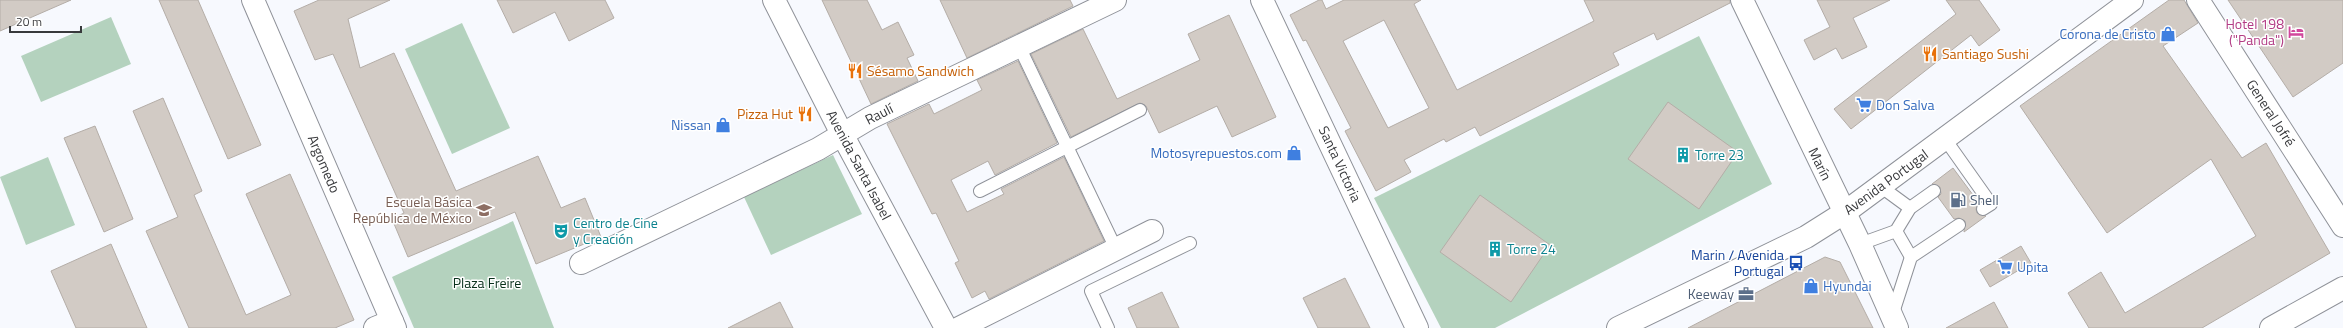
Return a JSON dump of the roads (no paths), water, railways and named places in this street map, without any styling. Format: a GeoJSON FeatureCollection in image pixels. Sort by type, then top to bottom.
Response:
{"type":"FeatureCollection","features":[{"type":"Feature","properties":{"kind":"street","name":"Argomedo"},"geometry":{"type":"LineString","coordinates":[[253,0],[388,326]]}},
{"type":"Feature","properties":{"kind":"street","name":"Avenida Santa Isabel"},"geometry":{"type":"LineString","coordinates":[[774,0],[842,134],[946,328]]}},
{"type":"Feature","properties":{"kind":"street","name":"Raulí"},"geometry":{"type":"LineString","coordinates":[[581,263],[818,149],[870,118],[1115,0]]}},
{"type":"Feature","properties":{"kind":"street","name":"Santa Victoria"},"geometry":{"type":"LineString","coordinates":[[1262,0],[1417,328]]}},
{"type":"Feature","properties":{"kind":"street","name":"Marín"},"geometry":{"type":"LineString","coordinates":[[1742,0],[1860,244],[1894,322]]}},
{"type":"Feature","properties":{"kind":"street","name":"Avenida Portugal"},"geometry":{"type":"LineString","coordinates":[[1618,328],[1806,237],[1844,213],[2132,0]]}},
{"type":"Feature","properties":{"kind":"street","name":"General Jofré"},"geometry":{"type":"LineString","coordinates":[[2198,0],[2343,226]]}},
{"type":"Feature","properties":{"kind":"street"},"geometry":{"type":"LineString","coordinates":[[959,328],[1152,231]]}},
{"type":"Feature","properties":{"kind":"street"},"geometry":{"type":"LineString","coordinates":[[2271,328],[2343,288]]}},
{"type":"Feature","properties":{"kind":"lane"},"geometry":{"type":"LineString","coordinates":[[1019,46],[1116,249]]}},
{"type":"Feature","properties":{"kind":"lane"},"geometry":{"type":"LineString","coordinates":[[980,191],[1140,110]]}},
{"type":"Feature","properties":{"kind":"lane"},"geometry":{"type":"LineString","coordinates":[[1945,139],[1961,171],[1991,204],[1983,209]]}},
{"type":"Feature","properties":{"kind":"lane"},"geometry":{"type":"LineString","coordinates":[[1880,186],[1910,208]]}},
{"type":"Feature","properties":{"kind":"lane"},"geometry":{"type":"LineString","coordinates":[[1860,244],[1896,231],[1910,208],[1934,191]]}},
{"type":"Feature","properties":{"kind":"lane"},"geometry":{"type":"LineString","coordinates":[[1894,322],[1912,257],[1959,225]]}},
{"type":"Feature","properties":{"kind":"lane"},"geometry":{"type":"LineString","coordinates":[[1896,231],[1912,257]]}},
{"type":"Feature","properties":{"kind":"lane"},"geometry":{"type":"LineString","coordinates":[[1108,328],[1091,291],[1190,243]]}},
{"type":"Feature","properties":{"kind":"place","name":"Hotel 198 (\"Panda\")"},"geometry":{"type":"Point","coordinates":[2296,32]}},
{"type":"Feature","properties":{"kind":"place","name":"Corona de Cristo"},"geometry":{"type":"Point","coordinates":[2168,34]}},
{"type":"Feature","properties":{"kind":"place","name":"Santiago Sushi"},"geometry":{"type":"Point","coordinates":[1930,54]}},
{"type":"Feature","properties":{"kind":"place","name":"Sésamo Sandwich"},"geometry":{"type":"Point","coordinates":[855,71]}},
{"type":"Feature","properties":{"kind":"place","name":"Don Salva"},"geometry":{"type":"Point","coordinates":[1864,105]}},
{"type":"Feature","properties":{"kind":"place","name":"Pizza Hut"},"geometry":{"type":"Point","coordinates":[805,114]}},
{"type":"Feature","properties":{"kind":"place","name":"Nissan"},"geometry":{"type":"Point","coordinates":[723,125]}},
{"type":"Feature","properties":{"kind":"place","name":"Motosyrepuestos.com"},"geometry":{"type":"Point","coordinates":[1294,153]}},
{"type":"Feature","properties":{"kind":"place","name":"Torre 23"},"geometry":{"type":"Point","coordinates":[1683,155]}},
{"type":"Feature","properties":{"kind":"place","name":"Shell"},"geometry":{"type":"Point","coordinates":[1958,200]}},
{"type":"Feature","properties":{"kind":"place","name":"Escuela Básica República de México"},"geometry":{"type":"Point","coordinates":[484,210]}},
{"type":"Feature","properties":{"kind":"place","name":"Centro de Cine y Creación"},"geometry":{"type":"Point","coordinates":[561,231]}},
{"type":"Feature","properties":{"kind":"place","name":"Torre 24"},"geometry":{"type":"Point","coordinates":[1495,249]}},
{"type":"Feature","properties":{"kind":"place","name":"Marin / Avenida Portugal"},"geometry":{"type":"Point","coordinates":[1796,263]}},
{"type":"Feature","properties":{"kind":"place","name":"Upita"},"geometry":{"type":"Point","coordinates":[2005,267]}},
{"type":"Feature","properties":{"kind":"place","name":"Hyundai"},"geometry":{"type":"Point","coordinates":[1811,286]}},
{"type":"Feature","properties":{"kind":"place","name":"Keeway"},"geometry":{"type":"Point","coordinates":[1746,294]}},
{"type":"Feature","properties":{"kind":"park label","name":"Plaza Freire"},"geometry":{"type":"Point","coordinates":[487,283]}}]}
